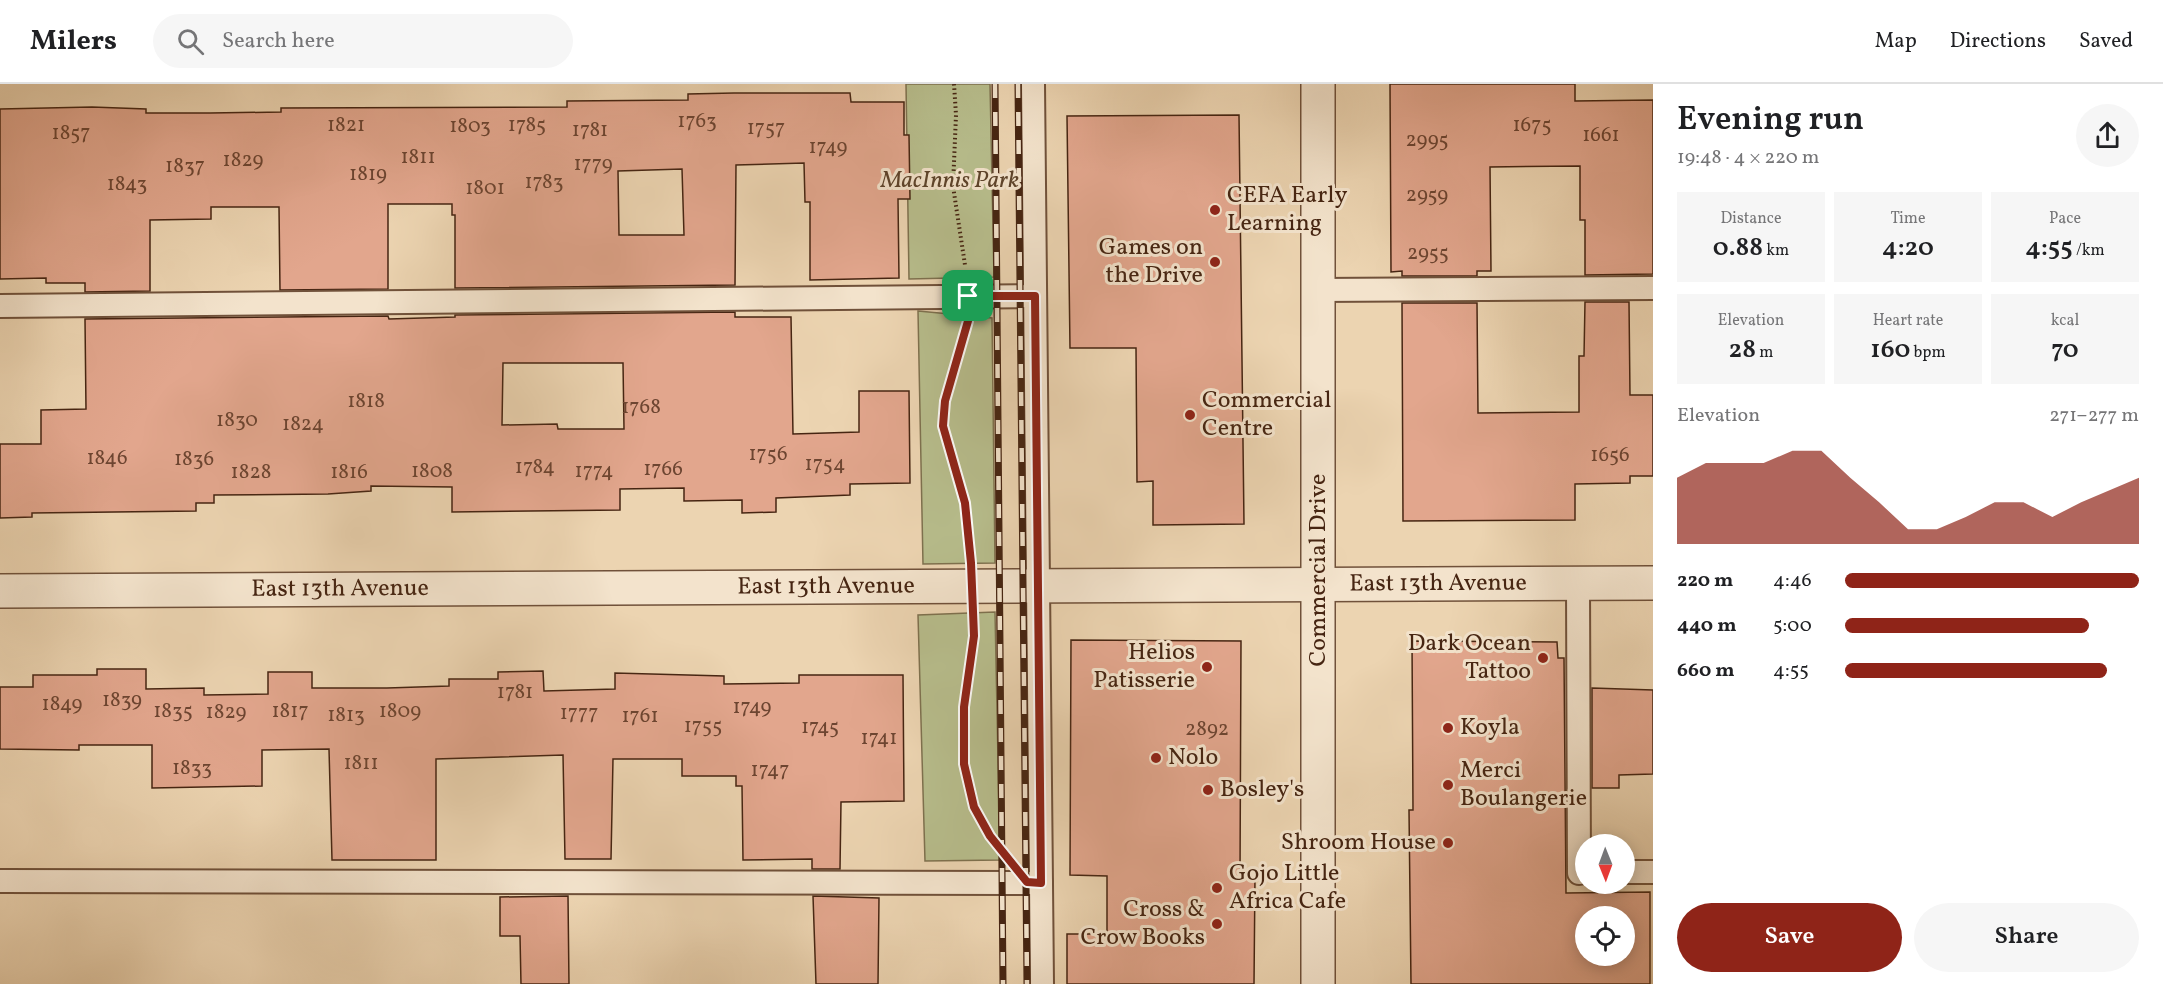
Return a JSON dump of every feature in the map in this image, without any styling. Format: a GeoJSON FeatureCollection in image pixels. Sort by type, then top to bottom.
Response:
{"type":"FeatureCollection","features":[{"type":"Feature","properties":{"kind":"street","name":"Commercial Drive"},"geometry":{"type":"LineString","coordinates":[[1318,84],[1320,583],[1318,984]]}},
{"type":"Feature","properties":{"kind":"street","name":"East 13th Avenue"},"geometry":{"type":"LineString","coordinates":[[0,591],[1037,584],[1653,583]]}},
{"type":"Feature","properties":{"kind":"lane"},"geometry":{"type":"LineString","coordinates":[[1034,84],[1037,584],[1034,882],[1042,984]]}},
{"type":"Feature","properties":{"kind":"lane"},"geometry":{"type":"LineString","coordinates":[[1318,290],[1653,288]]}},
{"type":"Feature","properties":{"kind":"lane"},"geometry":{"type":"LineString","coordinates":[[0,306],[1035,296]]}},
{"type":"Feature","properties":{"kind":"lane"},"geometry":{"type":"LineString","coordinates":[[1578,583],[1579,834]]}},
{"type":"Feature","properties":{"kind":"lane"},"geometry":{"type":"LineString","coordinates":[[1635,872],[1653,872]]}},
{"type":"Feature","properties":{"kind":"lane"},"geometry":{"type":"LineString","coordinates":[[0,881],[1034,882]]}},
{"type":"Feature","properties":{"kind":"path"},"geometry":{"type":"LineString","coordinates":[[954,84],[956,115],[953,186],[968,296],[968,321],[945,401],[943,426],[965,503],[971,585],[974,636],[964,707],[964,764],[974,807],[990,836],[1034,882]]}},
{"type":"Feature","properties":{"kind":"green space","name":"MacInnis Park"},"geometry":{"type":"Polygon","coordinates":[[[906,84],[990,84],[994,277],[909,279],[906,84]]]}},
{"type":"Feature","properties":{"kind":"green space"},"geometry":{"type":"Polygon","coordinates":[[[918,311],[992,318],[995,563],[923,564],[918,311]]]}},
{"type":"Feature","properties":{"kind":"green space"},"geometry":{"type":"Polygon","coordinates":[[[995,612],[1000,860],[925,861],[918,615],[995,612]]]}},
{"type":"Feature","properties":{"kind":"building"},"geometry":{"type":"Polygon","coordinates":[[[1390,84],[1575,84],[1575,101],[1653,100],[1653,274],[1585,275],[1585,220],[1580,220],[1580,166],[1490,167],[1491,271],[1477,271],[1477,276],[1402,276],[1402,271],[1391,272],[1390,84]]]}},
{"type":"Feature","properties":{"kind":"building"},"geometry":{"type":"Polygon","coordinates":[[[850,93],[851,102],[904,102],[904,135],[909,135],[910,199],[898,199],[899,278],[810,280],[810,202],[805,202],[804,163],[736,165],[735,285],[455,288],[455,215],[452,215],[452,204],[388,204],[388,289],[280,290],[279,207],[211,207],[211,219],[150,220],[150,291],[85,292],[85,283],[46,283],[46,278],[0,279],[0,109],[92,107],[146,109],[146,113],[210,113],[281,112],[281,108],[567,107],[567,101],[688,100],[688,94],[850,93]],[[682,169],[618,171],[619,235],[684,235],[682,169]]]}},
{"type":"Feature","properties":{"kind":"building"},"geometry":{"type":"Polygon","coordinates":[[[1239,115],[1244,524],[1153,525],[1153,481],[1137,482],[1136,348],[1070,348],[1067,116],[1239,115]]]}},
{"type":"Feature","properties":{"kind":"building"},"geometry":{"type":"Polygon","coordinates":[[[1585,302],[1629,302],[1630,395],[1653,395],[1653,476],[1630,476],[1630,483],[1575,484],[1575,520],[1403,521],[1402,303],[1477,303],[1478,413],[1579,412],[1579,356],[1584,356],[1585,302]]]}},
{"type":"Feature","properties":{"kind":"building"},"geometry":{"type":"Polygon","coordinates":[[[735,312],[735,317],[791,317],[793,434],[859,432],[859,391],[909,391],[910,483],[850,484],[850,495],[776,498],[776,512],[742,513],[742,500],[684,501],[684,488],[620,489],[620,510],[452,512],[452,487],[371,486],[371,491],[328,494],[214,495],[214,503],[196,503],[196,511],[32,513],[32,517],[0,518],[0,444],[41,444],[41,410],[86,409],[85,319],[388,316],[389,319],[455,317],[455,315],[735,312]],[[503,363],[502,425],[557,424],[558,429],[624,429],[623,363],[503,363]]]}},
{"type":"Feature","properties":{"kind":"building","name":"Nolo"},"geometry":{"type":"Polygon","coordinates":[[[1071,640],[1241,641],[1240,876],[1255,876],[1254,984],[1067,984],[1067,934],[1107,934],[1107,876],[1070,875],[1071,640]]]}},
{"type":"Feature","properties":{"kind":"building"},"geometry":{"type":"Polygon","coordinates":[[[1412,641],[1557,642],[1558,658],[1564,658],[1566,893],[1635,894],[1635,892],[1650,892],[1650,984],[1411,984],[1409,810],[1413,810],[1412,641]]]}},
{"type":"Feature","properties":{"kind":"building"},"geometry":{"type":"Polygon","coordinates":[[[97,669],[146,669],[146,689],[204,688],[204,695],[268,694],[268,672],[312,672],[312,688],[387,688],[449,686],[449,679],[498,679],[498,672],[543,671],[544,691],[615,689],[615,673],[724,676],[724,684],[799,683],[799,675],[903,675],[904,801],[841,802],[840,869],[812,869],[812,859],[743,860],[742,786],[736,786],[736,776],[682,776],[682,759],[613,759],[611,859],[565,859],[563,755],[436,759],[436,860],[332,860],[329,749],[262,750],[262,786],[152,788],[152,745],[79,745],[79,750],[0,749],[0,687],[33,687],[33,675],[97,675],[97,669]]]}},
{"type":"Feature","properties":{"kind":"building"},"geometry":{"type":"Polygon","coordinates":[[[1592,688],[1653,690],[1653,774],[1619,775],[1619,788],[1592,788],[1592,688]]]}},
{"type":"Feature","properties":{"kind":"building"},"geometry":{"type":"Polygon","coordinates":[[[568,896],[569,984],[521,984],[520,936],[500,936],[500,897],[568,896]]]}},
{"type":"Feature","properties":{"kind":"building"},"geometry":{"type":"Polygon","coordinates":[[[813,896],[879,898],[878,984],[816,984],[813,896]]]}},
{"type":"Feature","properties":{"kind":"railway"},"geometry":{"type":"LineString","coordinates":[[995,84],[1003,984]]}},
{"type":"Feature","properties":{"kind":"railway"},"geometry":{"type":"LineString","coordinates":[[1018,84],[1027,984]]}},
{"type":"Feature","properties":{"kind":"place","name":"CEFA Early Learning"},"geometry":{"type":"Point","coordinates":[1215,210]}},
{"type":"Feature","properties":{"kind":"place","name":"Games on the Drive"},"geometry":{"type":"Point","coordinates":[1215,262]}},
{"type":"Feature","properties":{"kind":"place","name":"Commercial Centre"},"geometry":{"type":"Point","coordinates":[1190,415]}},
{"type":"Feature","properties":{"kind":"place","name":"Dark Ocean Tattoo"},"geometry":{"type":"Point","coordinates":[1543,658]}},
{"type":"Feature","properties":{"kind":"place","name":"Helios Patisserie"},"geometry":{"type":"Point","coordinates":[1207,667]}},
{"type":"Feature","properties":{"kind":"place","name":"Koyla"},"geometry":{"type":"Point","coordinates":[1448,728]}},
{"type":"Feature","properties":{"kind":"place","name":"Nolo"},"geometry":{"type":"Point","coordinates":[1156,758]}},
{"type":"Feature","properties":{"kind":"place","name":"Merci Boulangerie"},"geometry":{"type":"Point","coordinates":[1448,785]}},
{"type":"Feature","properties":{"kind":"place","name":"Bosley's"},"geometry":{"type":"Point","coordinates":[1208,790]}},
{"type":"Feature","properties":{"kind":"place","name":"Shroom House"},"geometry":{"type":"Point","coordinates":[1448,843]}},
{"type":"Feature","properties":{"kind":"place","name":"Gojo Little Africa Cafe"},"geometry":{"type":"Point","coordinates":[1217,888]}},
{"type":"Feature","properties":{"kind":"place","name":"Cross & Crow Books"},"geometry":{"type":"Point","coordinates":[1217,924]}},
{"type":"Feature","properties":{"kind":"route"},"geometry":{"type":"LineString","coordinates":[[968,296],[1035,296],[1041,883],[1027,882],[990,836],[974,807],[964,764],[964,707],[974,636],[971,563],[965,503],[943,426],[945,401],[968,321],[968,296]]}}]}
